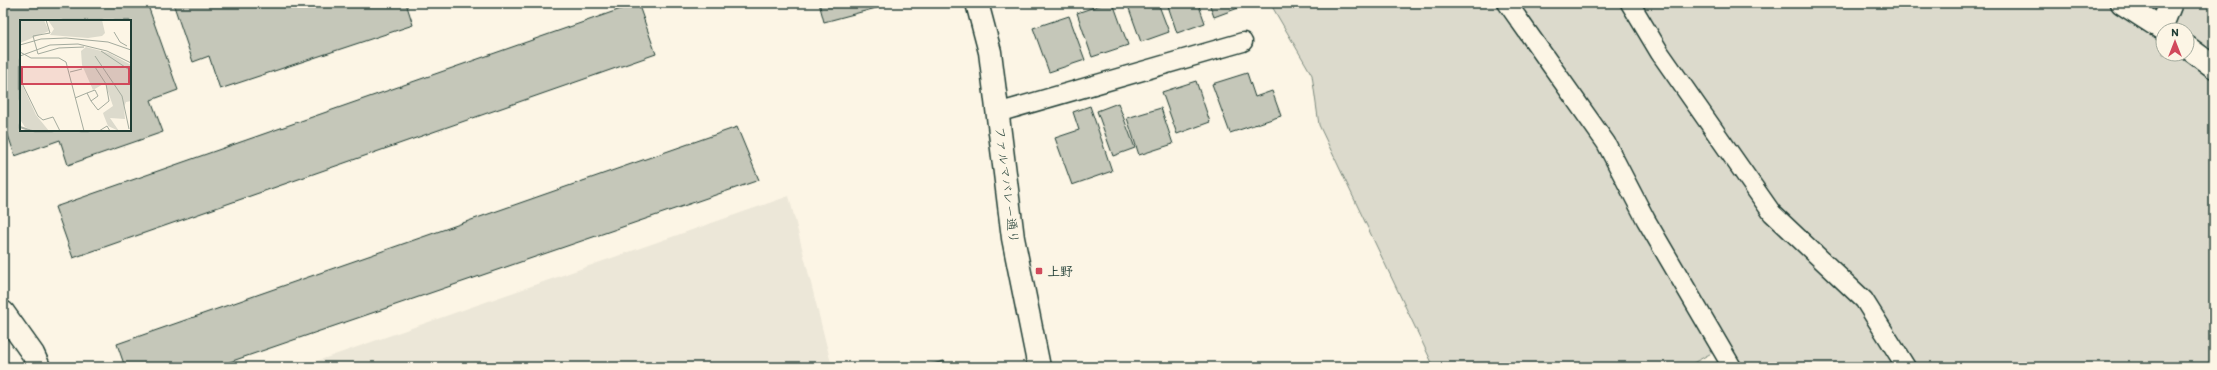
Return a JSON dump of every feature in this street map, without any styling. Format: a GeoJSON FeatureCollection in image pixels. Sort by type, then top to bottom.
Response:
{"type":"FeatureCollection","features":[{"type":"Feature","properties":{"kind":"street","name":"ファルマバレー通り"},"geometry":{"type":"LineString","coordinates":[[977,3],[990,52],[1013,238],[1039,367]]}},
{"type":"Feature","properties":{"kind":"street"},"geometry":{"type":"LineString","coordinates":[[2122,3],[2155,24]]}},
{"type":"Feature","properties":{"kind":"street"},"geometry":{"type":"LineString","coordinates":[[2164,22],[2171,3]]}},
{"type":"Feature","properties":{"kind":"street"},"geometry":{"type":"LineString","coordinates":[[2195,53],[2214,66]]}},
{"type":"Feature","properties":{"kind":"street"},"geometry":{"type":"LineString","coordinates":[[3,312],[33,354],[39,367]]}},
{"type":"Feature","properties":{"kind":"lane"},"geometry":{"type":"LineString","coordinates":[[1507,3],[1606,143],[1646,220],[1732,367]]}},
{"type":"Feature","properties":{"kind":"lane"},"geometry":{"type":"LineString","coordinates":[[1630,3],[1660,53],[1772,213],[1864,300],[1906,367]]}},
{"type":"Feature","properties":{"kind":"lane"},"geometry":{"type":"LineString","coordinates":[[997,113],[1242,42]]}},
{"type":"Feature","properties":{"kind":"shaded area"},"geometry":{"type":"Polygon","coordinates":[[[1270,3],[2214,3],[2214,367],[1734,367],[1728,344],[1686,367],[1434,367],[1319,125],[1312,75],[1270,3]]]}},
{"type":"Feature","properties":{"kind":"shaded area"},"geometry":{"type":"Polygon","coordinates":[[[789,196],[832,367],[300,367],[789,196]]]}},
{"type":"Feature","properties":{"kind":"building"},"geometry":{"type":"Polygon","coordinates":[[[3,3],[147,3],[178,90],[151,100],[163,132],[68,165],[60,140],[15,156],[3,120],[3,3]]]}},
{"type":"Feature","properties":{"kind":"building"},"geometry":{"type":"Polygon","coordinates":[[[173,3],[406,3],[413,25],[220,89],[209,56],[193,62],[173,3]]]}},
{"type":"Feature","properties":{"kind":"building"},"geometry":{"type":"Polygon","coordinates":[[[638,3],[656,54],[73,258],[55,207],[638,3]]]}},
{"type":"Feature","properties":{"kind":"building"},"geometry":{"type":"Polygon","coordinates":[[[819,3],[895,3],[824,22],[819,3]]]}},
{"type":"Feature","properties":{"kind":"building"},"geometry":{"type":"Polygon","coordinates":[[[1106,3],[1113,3],[1128,45],[1092,57],[1077,13],[1106,3]]]}},
{"type":"Feature","properties":{"kind":"building"},"geometry":{"type":"Polygon","coordinates":[[[1127,3],[1158,3],[1169,32],[1141,42],[1127,3]]]}},
{"type":"Feature","properties":{"kind":"building"},"geometry":{"type":"Polygon","coordinates":[[[1167,3],[1198,3],[1205,23],[1177,33],[1167,3]]]}},
{"type":"Feature","properties":{"kind":"building"},"geometry":{"type":"Polygon","coordinates":[[[1209,3],[1240,3],[1241,7],[1214,17],[1209,3]]]}},
{"type":"Feature","properties":{"kind":"building"},"geometry":{"type":"Polygon","coordinates":[[[1069,16],[1085,60],[1049,72],[1033,28],[1069,16]]]}},
{"type":"Feature","properties":{"kind":"building"},"geometry":{"type":"Polygon","coordinates":[[[1247,73],[1255,97],[1272,91],[1281,116],[1230,133],[1212,84],[1247,73]]]}},
{"type":"Feature","properties":{"kind":"building"},"geometry":{"type":"Polygon","coordinates":[[[1196,81],[1210,122],[1177,134],[1162,92],[1196,81]]]}},
{"type":"Feature","properties":{"kind":"building"},"geometry":{"type":"Polygon","coordinates":[[[1118,103],[1135,148],[1113,156],[1097,111],[1118,103]]]}},
{"type":"Feature","properties":{"kind":"building"},"geometry":{"type":"Polygon","coordinates":[[[1090,106],[1112,171],[1072,185],[1055,138],[1079,130],[1073,112],[1090,106]]]}},
{"type":"Feature","properties":{"kind":"building"},"geometry":{"type":"Polygon","coordinates":[[[1161,108],[1173,144],[1139,155],[1127,118],[1161,108]]]}},
{"type":"Feature","properties":{"kind":"building"},"geometry":{"type":"Polygon","coordinates":[[[737,127],[759,180],[215,367],[125,367],[117,344],[737,127]]]}},
{"type":"Feature","properties":{"kind":"building"},"geometry":{"type":"Polygon","coordinates":[[[944,361],[945,367],[921,367],[944,361]]]}},
{"type":"Feature","properties":{"kind":"place","name":"上野"},"geometry":{"type":"Point","coordinates":[1039,271]}}]}
